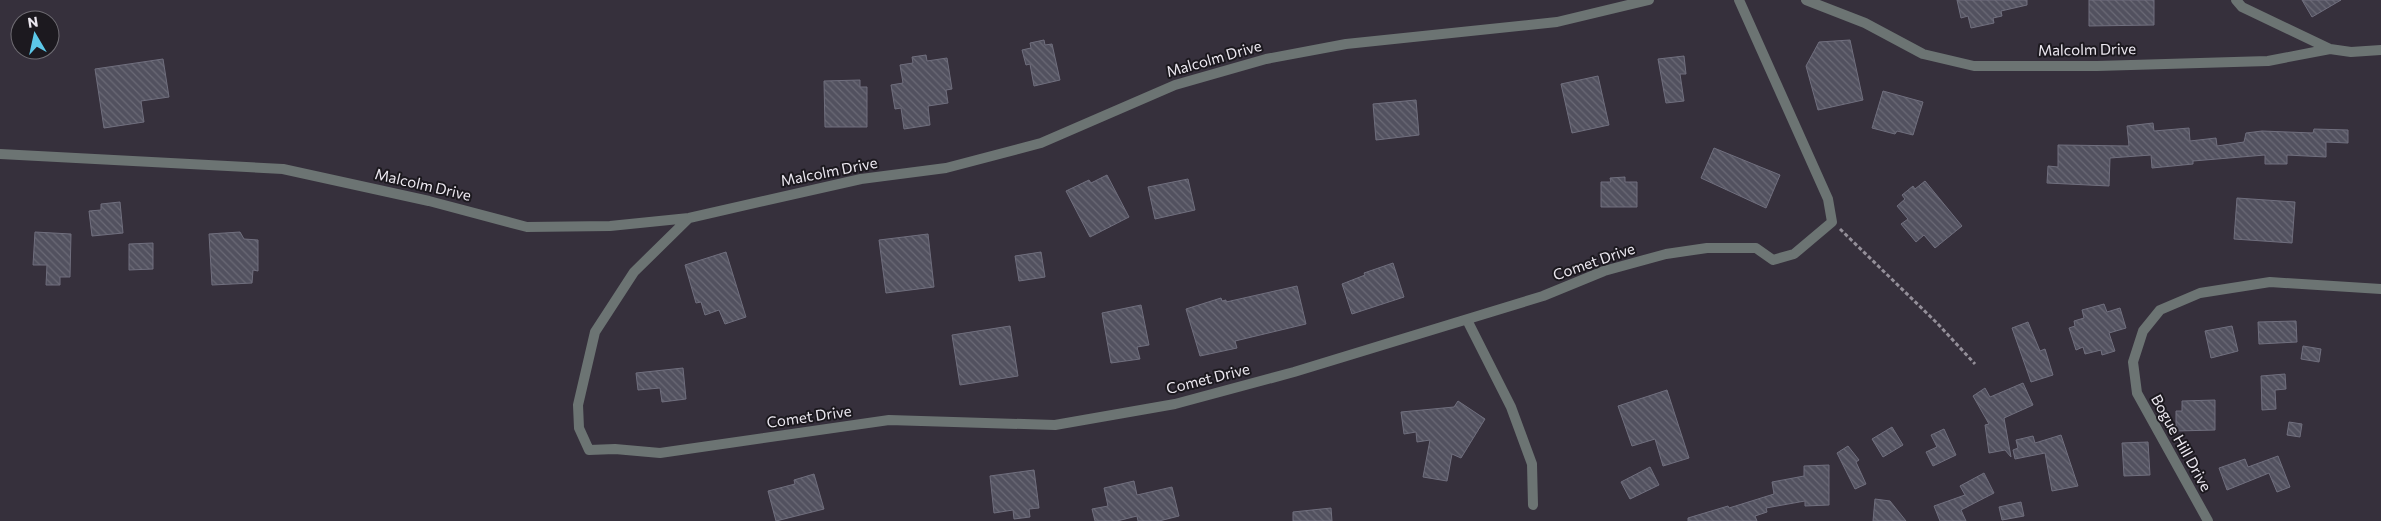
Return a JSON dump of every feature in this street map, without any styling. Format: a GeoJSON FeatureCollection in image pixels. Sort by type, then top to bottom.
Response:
{"type":"FeatureCollection","features":[{"type":"Feature","properties":{"kind":"street","name":"Malcolm Drive"},"geometry":{"type":"LineString","coordinates":[[0,154],[283,169],[429,201],[527,227],[610,226],[689,218],[861,179],[946,168],[1041,143],[1175,85],[1266,59],[1346,44],[1557,22],[1649,0]]}},
{"type":"Feature","properties":{"kind":"street"},"geometry":{"type":"LineString","coordinates":[[1739,0],[1817,172],[1828,199],[1832,222]]}},
{"type":"Feature","properties":{"kind":"street","name":"Malcolm Drive"},"geometry":{"type":"LineString","coordinates":[[1806,0],[1864,23],[1923,54],[1974,66],[2097,66],[2268,61],[2330,49],[2350,52],[2381,50]]}},
{"type":"Feature","properties":{"kind":"street"},"geometry":{"type":"LineString","coordinates":[[2236,0],[2242,7],[2330,49]]}},
{"type":"Feature","properties":{"kind":"street","name":"Comet Drive"},"geometry":{"type":"LineString","coordinates":[[689,218],[634,272],[595,332],[578,406],[579,428],[589,450],[615,449],[660,453],[889,420],[1056,425],[1176,404],[1294,372],[1467,320],[1543,296],[1604,271],[1666,254],[1707,248],[1756,248],[1773,260],[1794,254],[1832,222]]}},
{"type":"Feature","properties":{"kind":"street","name":"Bogue Hill Drive"},"geometry":{"type":"LineString","coordinates":[[2208,521],[2137,393],[2133,362],[2143,331],[2160,310],[2200,293],[2270,282],[2381,289]]}},
{"type":"Feature","properties":{"kind":"street"},"geometry":{"type":"LineString","coordinates":[[1467,320],[1511,406],[1532,464],[1533,505]]}},
{"type":"Feature","properties":{"kind":"path"},"geometry":{"type":"LineString","coordinates":[[1832,222],[1937,323],[1975,364]]}},
{"type":"Feature","properties":{"kind":"building"},"geometry":{"type":"Polygon","coordinates":[[[1957,0],[2027,0],[2027,5],[2001,11],[2002,16],[1993,18],[1994,23],[1971,28],[1968,16],[1961,18],[1957,0]]]}},
{"type":"Feature","properties":{"kind":"building"},"geometry":{"type":"Polygon","coordinates":[[[2089,0],[2154,0],[2154,25],[2089,26],[2089,0]]]}},
{"type":"Feature","properties":{"kind":"building"},"geometry":{"type":"Polygon","coordinates":[[[2302,0],[2341,0],[2312,17],[2302,0]]]}},
{"type":"Feature","properties":{"kind":"building"},"geometry":{"type":"Polygon","coordinates":[[[1044,40],[1045,45],[1052,44],[1060,80],[1034,86],[1030,64],[1026,65],[1022,50],[1031,48],[1030,43],[1044,40]]]}},
{"type":"Feature","properties":{"kind":"building"},"geometry":{"type":"Polygon","coordinates":[[[1850,40],[1863,100],[1818,110],[1806,66],[1819,42],[1850,40]]]}},
{"type":"Feature","properties":{"kind":"building"},"geometry":{"type":"Polygon","coordinates":[[[926,55],[927,61],[947,58],[952,89],[946,90],[948,103],[928,106],[930,125],[904,129],[901,108],[895,109],[891,85],[903,83],[900,65],[913,63],[912,57],[926,55]]]}},
{"type":"Feature","properties":{"kind":"building"},"geometry":{"type":"Polygon","coordinates":[[[1684,56],[1686,74],[1680,74],[1684,101],[1666,103],[1658,59],[1684,56]]]}},
{"type":"Feature","properties":{"kind":"building"},"geometry":{"type":"Polygon","coordinates":[[[163,59],[169,97],[141,101],[144,122],[104,128],[95,69],[163,59]]]}},
{"type":"Feature","properties":{"kind":"building"},"geometry":{"type":"Polygon","coordinates":[[[1598,76],[1609,125],[1572,133],[1561,84],[1598,76]]]}},
{"type":"Feature","properties":{"kind":"building"},"geometry":{"type":"Polygon","coordinates":[[[860,80],[860,87],[867,87],[867,127],[825,127],[824,81],[860,80]]]}},
{"type":"Feature","properties":{"kind":"building"},"geometry":{"type":"Polygon","coordinates":[[[1883,91],[1923,102],[1913,135],[1897,131],[1895,134],[1872,128],[1883,91]]]}},
{"type":"Feature","properties":{"kind":"building"},"geometry":{"type":"Polygon","coordinates":[[[1416,100],[1419,135],[1376,140],[1373,104],[1416,100]]]}},
{"type":"Feature","properties":{"kind":"building"},"geometry":{"type":"Polygon","coordinates":[[[2153,123],[2154,131],[2189,128],[2190,141],[2216,138],[2217,146],[2244,142],[2246,133],[2262,131],[2313,133],[2314,129],[2348,130],[2348,143],[2326,142],[2326,157],[2287,155],[2287,164],[2265,164],[2265,155],[2193,161],[2193,164],[2152,168],[2151,155],[2110,158],[2109,186],[2047,183],[2048,166],[2058,167],[2058,145],[2129,146],[2127,126],[2153,123]]]}},
{"type":"Feature","properties":{"kind":"building"},"geometry":{"type":"Polygon","coordinates":[[[1714,148],[1780,175],[1766,208],[1701,178],[1714,148]]]}},
{"type":"Feature","properties":{"kind":"building"},"geometry":{"type":"Polygon","coordinates":[[[1107,175],[1129,217],[1090,237],[1066,191],[1089,180],[1091,183],[1107,175]]]}},
{"type":"Feature","properties":{"kind":"building"},"geometry":{"type":"Polygon","coordinates":[[[1625,177],[1625,182],[1637,182],[1637,207],[1601,207],[1601,182],[1611,182],[1610,178],[1625,177]]]}},
{"type":"Feature","properties":{"kind":"building"},"geometry":{"type":"Polygon","coordinates":[[[1188,179],[1195,210],[1155,219],[1148,187],[1188,179]]]}},
{"type":"Feature","properties":{"kind":"building"},"geometry":{"type":"Polygon","coordinates":[[[1925,181],[1962,226],[1935,248],[1924,235],[1916,242],[1901,224],[1908,219],[1897,206],[1905,199],[1902,195],[1913,186],[1915,189],[1925,181]]]}},
{"type":"Feature","properties":{"kind":"building"},"geometry":{"type":"Polygon","coordinates":[[[2237,198],[2295,202],[2292,243],[2234,239],[2237,198]]]}},
{"type":"Feature","properties":{"kind":"building"},"geometry":{"type":"Polygon","coordinates":[[[120,202],[123,233],[92,236],[89,211],[101,210],[101,204],[120,202]]]}},
{"type":"Feature","properties":{"kind":"building"},"geometry":{"type":"Polygon","coordinates":[[[35,232],[71,234],[70,277],[60,277],[60,285],[46,285],[47,265],[33,265],[35,232]]]}},
{"type":"Feature","properties":{"kind":"building"},"geometry":{"type":"Polygon","coordinates":[[[240,232],[244,239],[258,240],[258,271],[253,270],[252,283],[212,285],[209,234],[240,232]]]}},
{"type":"Feature","properties":{"kind":"building"},"geometry":{"type":"Polygon","coordinates":[[[928,234],[934,287],[886,293],[879,240],[928,234]]]}},
{"type":"Feature","properties":{"kind":"building"},"geometry":{"type":"Polygon","coordinates":[[[153,243],[153,269],[129,270],[129,244],[153,243]]]}},
{"type":"Feature","properties":{"kind":"building"},"geometry":{"type":"Polygon","coordinates":[[[726,252],[746,317],[725,324],[719,310],[705,315],[701,302],[696,303],[685,265],[726,252]]]}},
{"type":"Feature","properties":{"kind":"building"},"geometry":{"type":"Polygon","coordinates":[[[1041,252],[1045,277],[1019,281],[1015,256],[1041,252]]]}},
{"type":"Feature","properties":{"kind":"building"},"geometry":{"type":"Polygon","coordinates":[[[1393,263],[1404,297],[1352,314],[1342,284],[1365,275],[1364,273],[1393,263]]]}},
{"type":"Feature","properties":{"kind":"building"},"geometry":{"type":"Polygon","coordinates":[[[1297,286],[1306,324],[1235,341],[1237,348],[1200,356],[1186,309],[1221,298],[1222,301],[1226,300],[1226,302],[1297,286]]]}},
{"type":"Feature","properties":{"kind":"building"},"geometry":{"type":"Polygon","coordinates":[[[2104,304],[2107,312],[2120,308],[2126,328],[2109,333],[2115,351],[2102,355],[2101,350],[2085,354],[2083,347],[2076,350],[2069,328],[2075,326],[2074,321],[2084,318],[2082,310],[2104,304]]]}},
{"type":"Feature","properties":{"kind":"building"},"geometry":{"type":"Polygon","coordinates":[[[1141,305],[1149,345],[1137,347],[1140,359],[1111,363],[1102,313],[1141,305]]]}},
{"type":"Feature","properties":{"kind":"building"},"geometry":{"type":"Polygon","coordinates":[[[2296,321],[2297,342],[2259,344],[2258,322],[2296,321]]]}},
{"type":"Feature","properties":{"kind":"building"},"geometry":{"type":"Polygon","coordinates":[[[2028,322],[2040,351],[2045,349],[2053,375],[2031,382],[2012,328],[2028,322]]]}},
{"type":"Feature","properties":{"kind":"building"},"geometry":{"type":"Polygon","coordinates":[[[1010,326],[1018,376],[960,385],[952,335],[1010,326]]]}},
{"type":"Feature","properties":{"kind":"building"},"geometry":{"type":"Polygon","coordinates":[[[2232,326],[2238,351],[2211,358],[2205,331],[2232,326]]]}},
{"type":"Feature","properties":{"kind":"building"},"geometry":{"type":"Polygon","coordinates":[[[2303,346],[2321,349],[2319,362],[2301,359],[2303,346]]]}},
{"type":"Feature","properties":{"kind":"building"},"geometry":{"type":"Polygon","coordinates":[[[683,368],[686,399],[662,402],[660,388],[638,390],[636,373],[683,368]]]}},
{"type":"Feature","properties":{"kind":"building"},"geometry":{"type":"Polygon","coordinates":[[[2285,374],[2286,389],[2275,390],[2276,409],[2262,410],[2261,376],[2285,374]]]}},
{"type":"Feature","properties":{"kind":"building"},"geometry":{"type":"Polygon","coordinates":[[[2023,383],[2033,405],[2004,418],[2011,457],[2005,450],[1989,453],[1985,425],[1989,424],[1973,396],[1985,388],[1990,397],[2023,383]]]}},
{"type":"Feature","properties":{"kind":"building"},"geometry":{"type":"Polygon","coordinates":[[[1667,390],[1689,458],[1663,466],[1655,439],[1632,446],[1618,406],[1667,390]]]}},
{"type":"Feature","properties":{"kind":"building"},"geometry":{"type":"Polygon","coordinates":[[[2215,400],[2215,430],[2176,431],[2176,411],[2182,411],[2182,401],[2215,400]]]}},
{"type":"Feature","properties":{"kind":"building"},"geometry":{"type":"Polygon","coordinates":[[[1458,401],[1485,419],[1461,458],[1452,454],[1447,481],[1423,477],[1430,440],[1417,442],[1416,432],[1404,434],[1401,412],[1454,407],[1458,401]]]}},
{"type":"Feature","properties":{"kind":"building"},"geometry":{"type":"Polygon","coordinates":[[[2289,422],[2302,424],[2300,437],[2287,435],[2289,422]]]}},
{"type":"Feature","properties":{"kind":"building"},"geometry":{"type":"Polygon","coordinates":[[[1892,427],[1903,445],[1883,457],[1872,439],[1892,427]]]}},
{"type":"Feature","properties":{"kind":"building"},"geometry":{"type":"Polygon","coordinates":[[[1944,429],[1956,455],[1933,466],[1926,452],[1937,447],[1931,435],[1944,429]]]}},
{"type":"Feature","properties":{"kind":"building"},"geometry":{"type":"Polygon","coordinates":[[[2061,435],[2078,486],[2052,491],[2045,453],[2015,459],[2013,450],[2018,448],[2016,440],[2033,436],[2035,443],[2061,435]]]}},
{"type":"Feature","properties":{"kind":"building"},"geometry":{"type":"Polygon","coordinates":[[[2148,442],[2150,475],[2124,476],[2122,443],[2148,442]]]}},
{"type":"Feature","properties":{"kind":"building"},"geometry":{"type":"Polygon","coordinates":[[[1848,446],[1859,460],[1856,462],[1866,484],[1855,489],[1837,453],[1848,446]]]}},
{"type":"Feature","properties":{"kind":"building"},"geometry":{"type":"Polygon","coordinates":[[[2278,456],[2290,487],[2277,492],[2269,473],[2227,490],[2219,468],[2245,459],[2248,467],[2278,456]]]}},
{"type":"Feature","properties":{"kind":"building"},"geometry":{"type":"Polygon","coordinates":[[[1829,465],[1829,505],[1805,506],[1805,501],[1766,508],[1767,512],[1755,516],[1757,521],[1688,521],[1688,518],[1774,494],[1772,482],[1804,476],[1804,466],[1829,465]]]}},
{"type":"Feature","properties":{"kind":"building"},"geometry":{"type":"Polygon","coordinates":[[[1650,467],[1659,485],[1630,499],[1621,482],[1650,467]]]}},
{"type":"Feature","properties":{"kind":"building"},"geometry":{"type":"Polygon","coordinates":[[[1034,470],[1039,508],[1029,509],[1030,517],[1014,519],[1013,510],[994,513],[990,476],[1034,470]]]}},
{"type":"Feature","properties":{"kind":"building"},"geometry":{"type":"Polygon","coordinates":[[[1984,473],[1994,493],[1961,510],[1966,521],[1940,521],[1934,506],[1965,495],[1960,486],[1984,473]]]}},
{"type":"Feature","properties":{"kind":"building"},"geometry":{"type":"Polygon","coordinates":[[[814,474],[824,509],[776,521],[768,491],[795,484],[794,480],[814,474]]]}},
{"type":"Feature","properties":{"kind":"building"},"geometry":{"type":"Polygon","coordinates":[[[1134,481],[1137,495],[1172,487],[1179,516],[1159,521],[1138,521],[1137,516],[1117,521],[1095,521],[1092,509],[1108,506],[1104,488],[1134,481]]]}},
{"type":"Feature","properties":{"kind":"building"},"geometry":{"type":"Polygon","coordinates":[[[1875,499],[1890,501],[1906,521],[1873,521],[1875,499]]]}},
{"type":"Feature","properties":{"kind":"building"},"geometry":{"type":"Polygon","coordinates":[[[2021,502],[2024,516],[2002,520],[1999,507],[2021,502]]]}},
{"type":"Feature","properties":{"kind":"building"},"geometry":{"type":"Polygon","coordinates":[[[1331,508],[1332,521],[1293,521],[1293,512],[1331,508]]]}}]}
